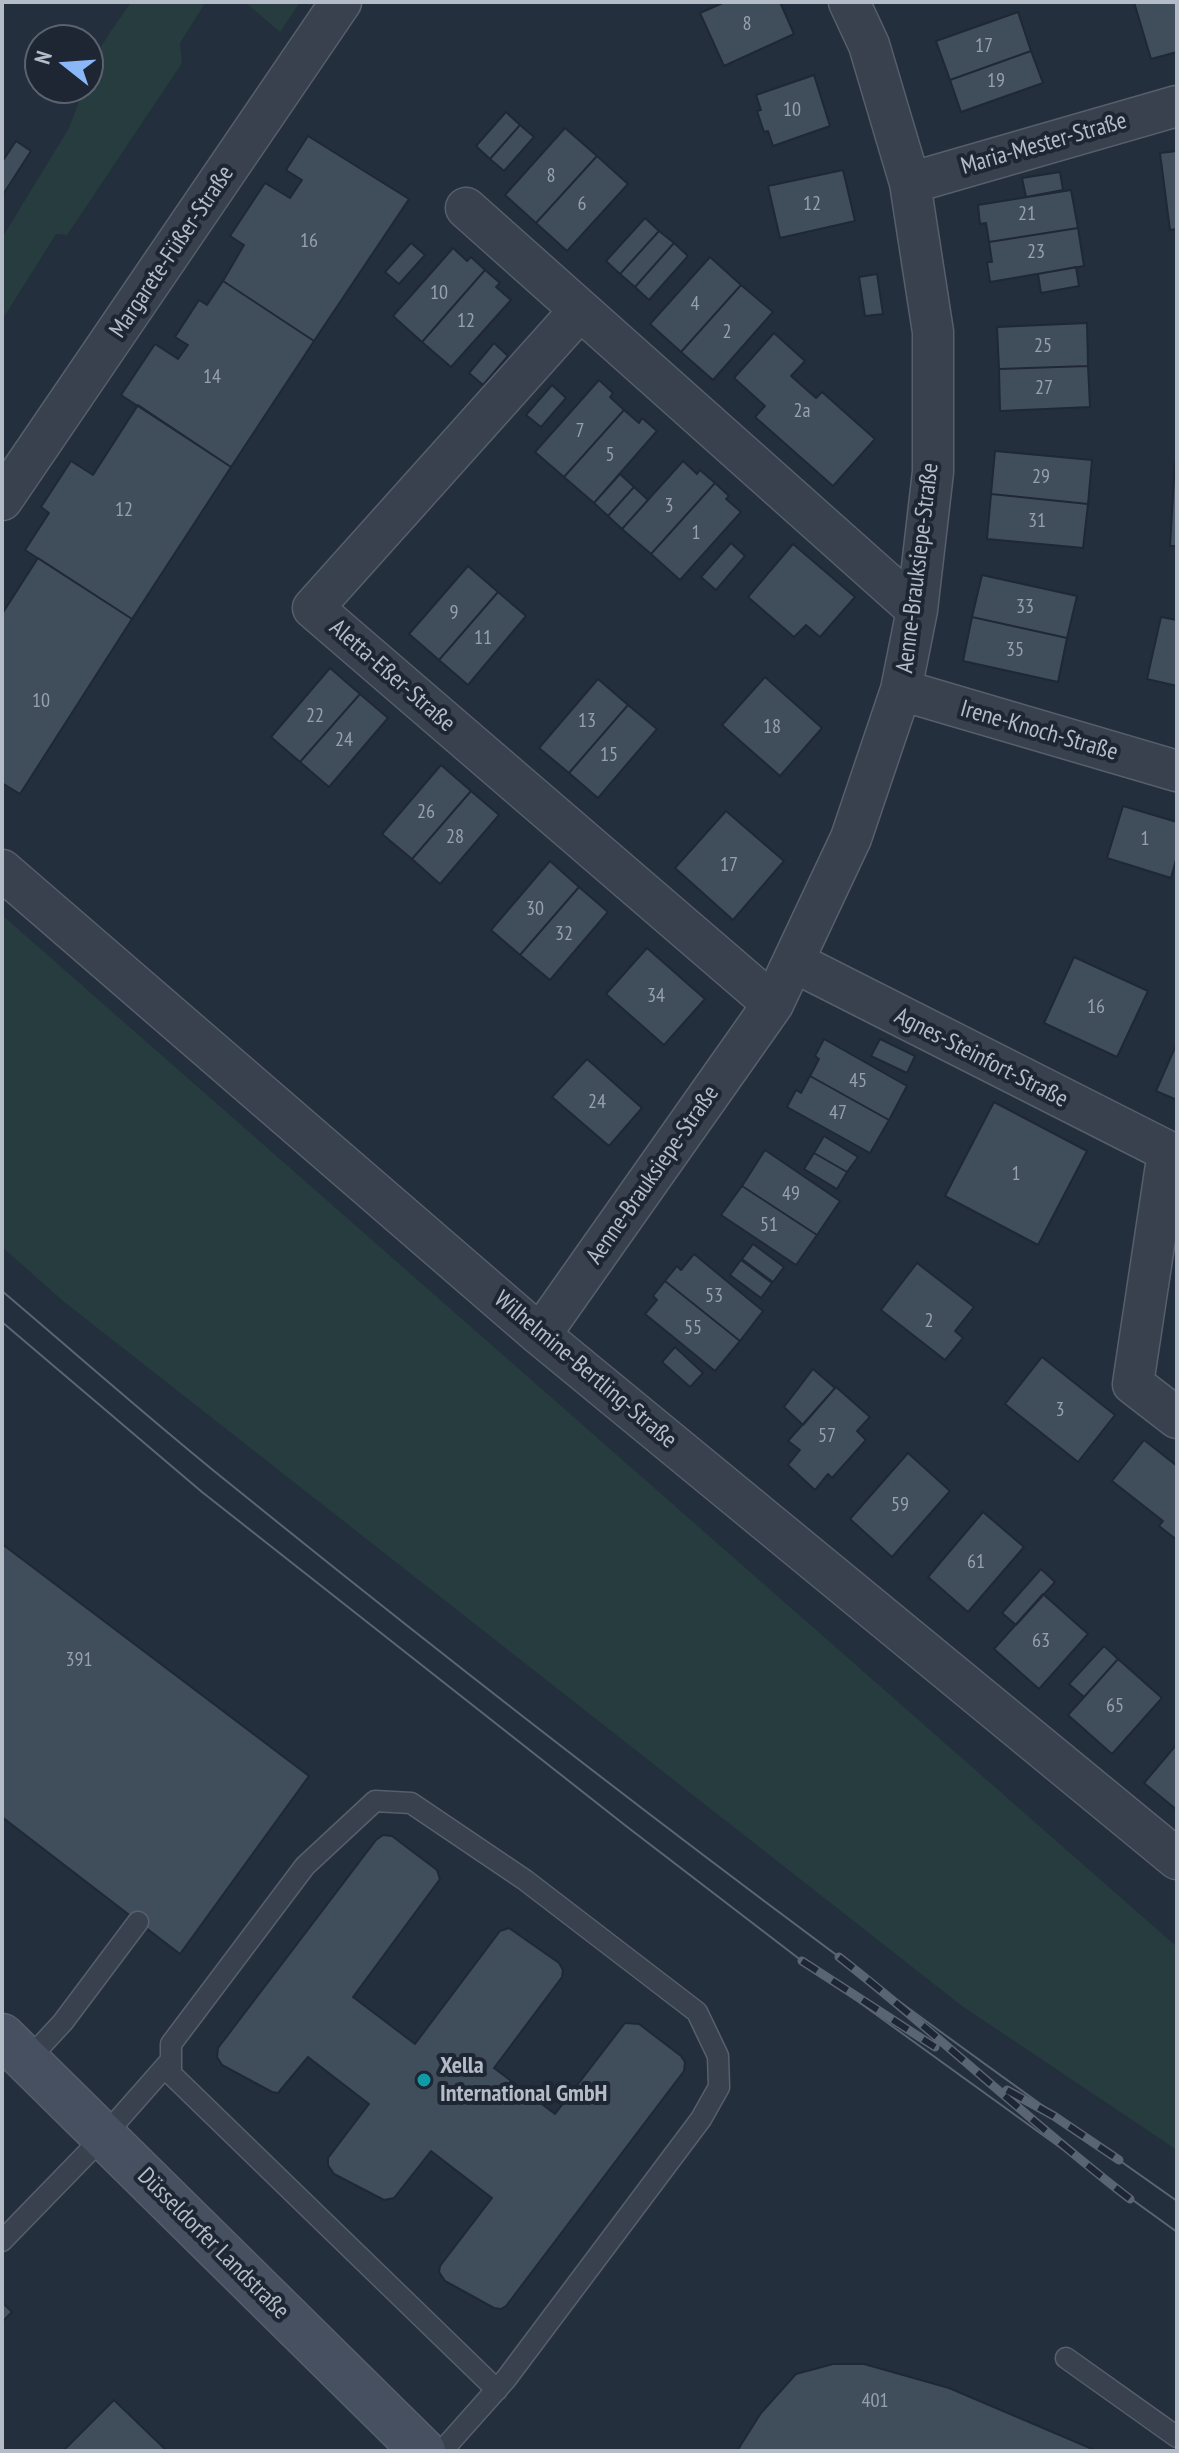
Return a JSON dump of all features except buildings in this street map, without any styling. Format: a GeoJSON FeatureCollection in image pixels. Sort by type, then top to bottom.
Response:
{"type":"FeatureCollection","features":[{"type":"Feature","properties":{"kind":"main road","name":"Düsseldorfer Landstraße"},"geometry":{"type":"LineString","coordinates":[[14,2048],[423,2451]]}},
{"type":"Feature","properties":{"kind":"street","name":"Margarete-Füßer-Straße"},"geometry":{"type":"LineString","coordinates":[[2,500],[341,2]]}},
{"type":"Feature","properties":{"kind":"street","name":"Aenne-Brauksiepe-Straße"},"geometry":{"type":"LineString","coordinates":[[540,1335],[773,1004],[851,838],[901,690],[917,610],[933,472],[933,332],[910,183],[869,45],[849,2]]}},
{"type":"Feature","properties":{"kind":"street","name":"Maria-Mester-Straße"},"geometry":{"type":"LineString","coordinates":[[910,183],[1177,106]]}},
{"type":"Feature","properties":{"kind":"street"},"geometry":{"type":"LineString","coordinates":[[466,208],[917,610]]}},
{"type":"Feature","properties":{"kind":"street","name":"Aletta-Eßer-Straße"},"geometry":{"type":"LineString","coordinates":[[580,310],[313,608],[773,1004]]}},
{"type":"Feature","properties":{"kind":"street","name":"Irene-Knoch-Straße"},"geometry":{"type":"LineString","coordinates":[[901,690],[1177,771]]}},
{"type":"Feature","properties":{"kind":"street","name":"Wilhelmine-Bertling-Straße"},"geometry":{"type":"LineString","coordinates":[[2,870],[540,1335],[1177,1859]]}},
{"type":"Feature","properties":{"kind":"street","name":"Agnes-Steinfort-Straße"},"geometry":{"type":"LineString","coordinates":[[794,962],[1172,1154],[1133,1384],[1177,1418]]}},
{"type":"Feature","properties":{"kind":"lane"},"geometry":{"type":"LineString","coordinates":[[442,2451],[497,2390],[701,2119],[719,2087],[718,2056],[697,2012],[525,1880],[411,1803],[375,1801],[305,1866],[171,2044],[171,2074],[497,2390]]}},
{"type":"Feature","properties":{"kind":"lane"},"geometry":{"type":"LineString","coordinates":[[14,2048],[63,2022],[138,1922]]}},
{"type":"Feature","properties":{"kind":"lane"},"geometry":{"type":"LineString","coordinates":[[2,2241],[104,2136],[171,2060]]}},
{"type":"Feature","properties":{"kind":"lane"},"geometry":{"type":"LineString","coordinates":[[1066,2358],[1177,2437]]}},
{"type":"Feature","properties":{"kind":"green space"},"geometry":{"type":"Polygon","coordinates":[[[131,2],[205,3],[180,43],[182,63],[67,235],[56,234],[2,320],[2,238],[69,128],[78,104],[104,104],[104,42],[131,2]]]}},
{"type":"Feature","properties":{"kind":"green space"},"geometry":{"type":"Polygon","coordinates":[[[245,2],[300,2],[280,32],[245,2]]]}},
{"type":"Feature","properties":{"kind":"green space"},"geometry":{"type":"Polygon","coordinates":[[[2,915],[1177,1947],[1177,2150],[962,2006],[63,1301],[2,1247],[2,915]]]}},
{"type":"Feature","properties":{"kind":"tram line"},"geometry":{"type":"LineString","coordinates":[[2,1291],[219,1475],[572,1755],[812,1937],[1177,2201]]}},
{"type":"Feature","properties":{"kind":"tram line"},"geometry":{"type":"LineString","coordinates":[[2,1322],[202,1492],[626,1826],[802,1961],[1177,2232]]}},
{"type":"Feature","properties":{"kind":"railway"},"geometry":{"type":"LineString","coordinates":[[839,1957],[1130,2199]]}},
{"type":"Feature","properties":{"kind":"railway"},"geometry":{"type":"LineString","coordinates":[[802,1961],[935,2047]]}},
{"type":"Feature","properties":{"kind":"railway"},"geometry":{"type":"LineString","coordinates":[[1007,2090],[1054,2116],[1119,2160]]}},
{"type":"Feature","properties":{"kind":"place","name":"Xella International GmbH"},"geometry":{"type":"Point","coordinates":[424,2080]}}]}
